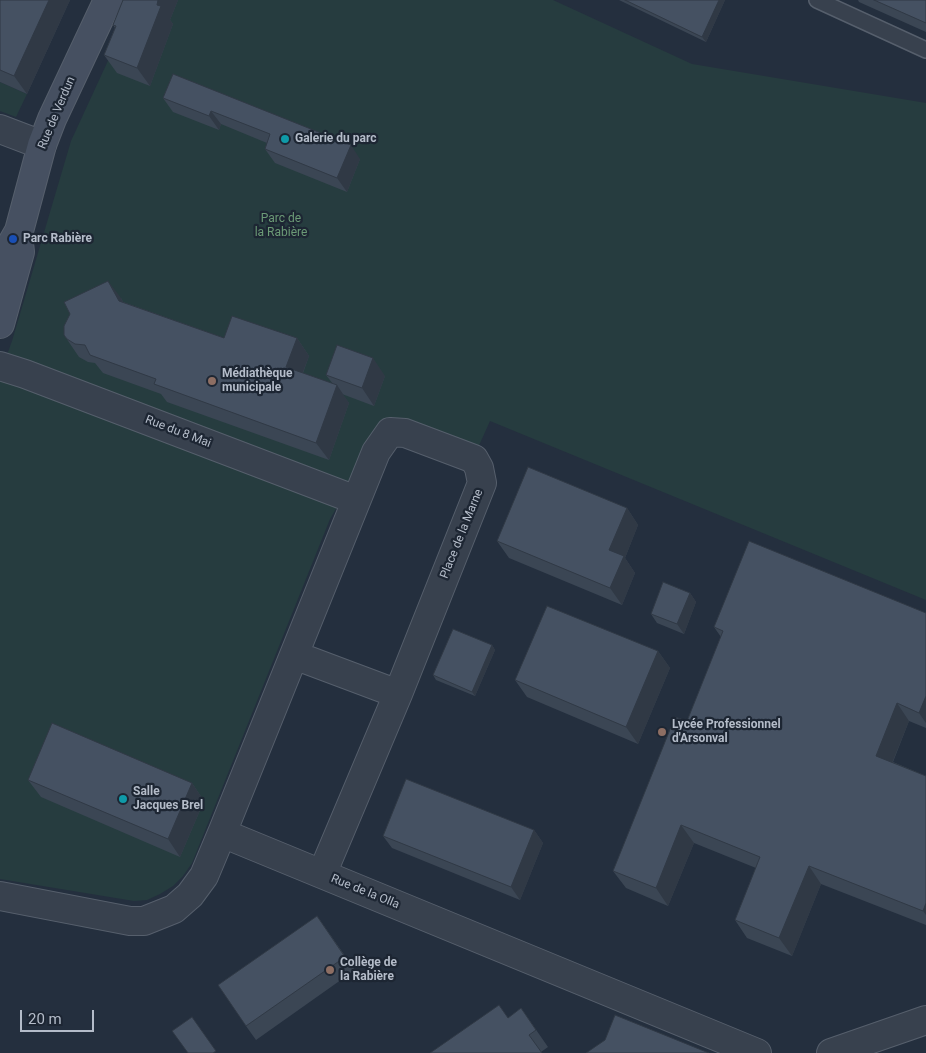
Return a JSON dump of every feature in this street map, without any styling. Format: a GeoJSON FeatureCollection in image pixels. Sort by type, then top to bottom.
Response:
{"type":"FeatureCollection","features":[{"type":"Feature","properties":{"kind":"main road","name":"Rue de Verdun"},"geometry":{"type":"LineString","coordinates":[[0,264],[19,231],[42,145],[52,119],[108,0]]}},
{"type":"Feature","properties":{"kind":"main road","name":"Rue de Verdun"},"geometry":{"type":"LineString","coordinates":[[0,324],[20,252],[19,231]]}},
{"type":"Feature","properties":{"kind":"street"},"geometry":{"type":"LineString","coordinates":[[0,129],[42,145]]}},
{"type":"Feature","properties":{"kind":"street","name":"Rue du 8 Mai"},"geometry":{"type":"LineString","coordinates":[[0,366],[356,500]]}},
{"type":"Feature","properties":{"kind":"street","name":"Place de la Marne"},"geometry":{"type":"LineString","coordinates":[[222,834],[376,452],[390,432],[404,433],[474,459],[479,468],[482,483],[398,694],[322,874]]}},
{"type":"Feature","properties":{"kind":"street"},"geometry":{"type":"LineString","coordinates":[[294,655],[398,694]]}},
{"type":"Feature","properties":{"kind":"street"},"geometry":{"type":"LineString","coordinates":[[0,896],[144,921],[174,909],[190,895],[204,876],[222,834]]}},
{"type":"Feature","properties":{"kind":"street","name":"Rue de la Olla"},"geometry":{"type":"LineString","coordinates":[[222,834],[757,1053]]}},
{"type":"Feature","properties":{"kind":"street"},"geometry":{"type":"LineString","coordinates":[[831,1053],[926,1020]]}},
{"type":"Feature","properties":{"kind":"lane"},"geometry":{"type":"LineString","coordinates":[[817,0],[926,50]]}},
{"type":"Feature","properties":{"kind":"green space","name":"Parc de la Rabière"},"geometry":{"type":"Polygon","coordinates":[[[136,0],[553,0],[692,64],[926,103],[926,600],[490,421],[477,450],[412,424],[359,470],[330,519],[192,863],[183,876],[173,886],[160,894],[147,900],[134,901],[0,879],[0,374],[12,341],[71,141],[136,0]]]}},
{"type":"Feature","properties":{"kind":"green space"},"geometry":{"type":"Polygon","coordinates":[[[0,82],[27,94],[16,117],[0,111],[0,82]]]}},
{"type":"Feature","properties":{"kind":"building"},"geometry":{"type":"Polygon","coordinates":[[[0,0],[49,0],[14,76],[0,70],[0,0]]]}},
{"type":"Feature","properties":{"kind":"building"},"geometry":{"type":"Polygon","coordinates":[[[123,0],[158,0],[157,5],[161,6],[137,68],[104,55],[116,26],[113,25],[123,0]]]}},
{"type":"Feature","properties":{"kind":"building"},"geometry":{"type":"Polygon","coordinates":[[[625,0],[719,0],[702,37],[625,0]]]}},
{"type":"Feature","properties":{"kind":"building"},"geometry":{"type":"Polygon","coordinates":[[[874,0],[926,0],[926,23],[874,0]]]}},
{"type":"Feature","properties":{"kind":"building"},"geometry":{"type":"Polygon","coordinates":[[[173,74],[351,145],[337,178],[265,149],[270,134],[211,111],[209,116],[163,98],[173,74]]]}},
{"type":"Feature","properties":{"kind":"building","name":"Médiathèque municipale"},"geometry":{"type":"Polygon","coordinates":[[[108,281],[119,301],[224,338],[232,316],[297,338],[286,367],[337,385],[316,443],[154,384],[156,379],[90,355],[85,345],[75,344],[67,339],[64,335],[64,326],[70,314],[64,302],[108,281]]]}},
{"type":"Feature","properties":{"kind":"building"},"geometry":{"type":"Polygon","coordinates":[[[337,345],[373,358],[362,388],[326,375],[337,345]]]}},
{"type":"Feature","properties":{"kind":"building"},"geometry":{"type":"Polygon","coordinates":[[[528,467],[627,508],[609,550],[624,556],[610,588],[497,541],[528,467]]]}},
{"type":"Feature","properties":{"kind":"building"},"geometry":{"type":"Polygon","coordinates":[[[749,541],[926,613],[926,696],[919,713],[897,703],[876,756],[926,776],[926,903],[923,911],[809,866],[779,938],[735,920],[760,857],[681,825],[656,888],[613,871],[675,717],[687,721],[723,631],[714,627],[749,541]]]}},
{"type":"Feature","properties":{"kind":"building"},"geometry":{"type":"Polygon","coordinates":[[[663,582],[690,593],[677,624],[651,614],[663,582]]]}},
{"type":"Feature","properties":{"kind":"building"},"geometry":{"type":"Polygon","coordinates":[[[547,606],[658,651],[626,727],[515,680],[547,606]]]}},
{"type":"Feature","properties":{"kind":"building"},"geometry":{"type":"Polygon","coordinates":[[[453,629],[492,645],[472,692],[433,675],[453,629]]]}},
{"type":"Feature","properties":{"kind":"building","name":"Salle Jacques Brel"},"geometry":{"type":"Polygon","coordinates":[[[52,723],[192,783],[168,839],[28,780],[52,723]]]}},
{"type":"Feature","properties":{"kind":"building"},"geometry":{"type":"Polygon","coordinates":[[[406,779],[534,830],[511,887],[383,836],[406,779]]]}},
{"type":"Feature","properties":{"kind":"building"},"geometry":{"type":"Polygon","coordinates":[[[317,916],[345,957],[246,1026],[218,985],[317,916]]]}},
{"type":"Feature","properties":{"kind":"building"},"geometry":{"type":"Polygon","coordinates":[[[499,1005],[508,1018],[521,1008],[536,1030],[529,1035],[542,1053],[430,1053],[499,1005]]]}},
{"type":"Feature","properties":{"kind":"building"},"geometry":{"type":"Polygon","coordinates":[[[615,1015],[709,1053],[586,1053],[605,1040],[615,1015]]]}},
{"type":"Feature","properties":{"kind":"building"},"geometry":{"type":"Polygon","coordinates":[[[192,1017],[216,1051],[213,1053],[188,1053],[172,1031],[192,1017]]]}},
{"type":"Feature","properties":{"kind":"place","name":"Galerie du parc"},"geometry":{"type":"Point","coordinates":[285,139]}},
{"type":"Feature","properties":{"kind":"place","name":"Parc Rabière"},"geometry":{"type":"Point","coordinates":[13,239]}},
{"type":"Feature","properties":{"kind":"place","name":"Médiathèque municipale"},"geometry":{"type":"Point","coordinates":[212,381]}},
{"type":"Feature","properties":{"kind":"place","name":"Lycée Professionnel d'Arsonval"},"geometry":{"type":"Point","coordinates":[662,732]}},
{"type":"Feature","properties":{"kind":"place","name":"Salle Jacques Brel"},"geometry":{"type":"Point","coordinates":[123,799]}},
{"type":"Feature","properties":{"kind":"place","name":"Collège de la Rabière"},"geometry":{"type":"Point","coordinates":[330,970]}}]}
